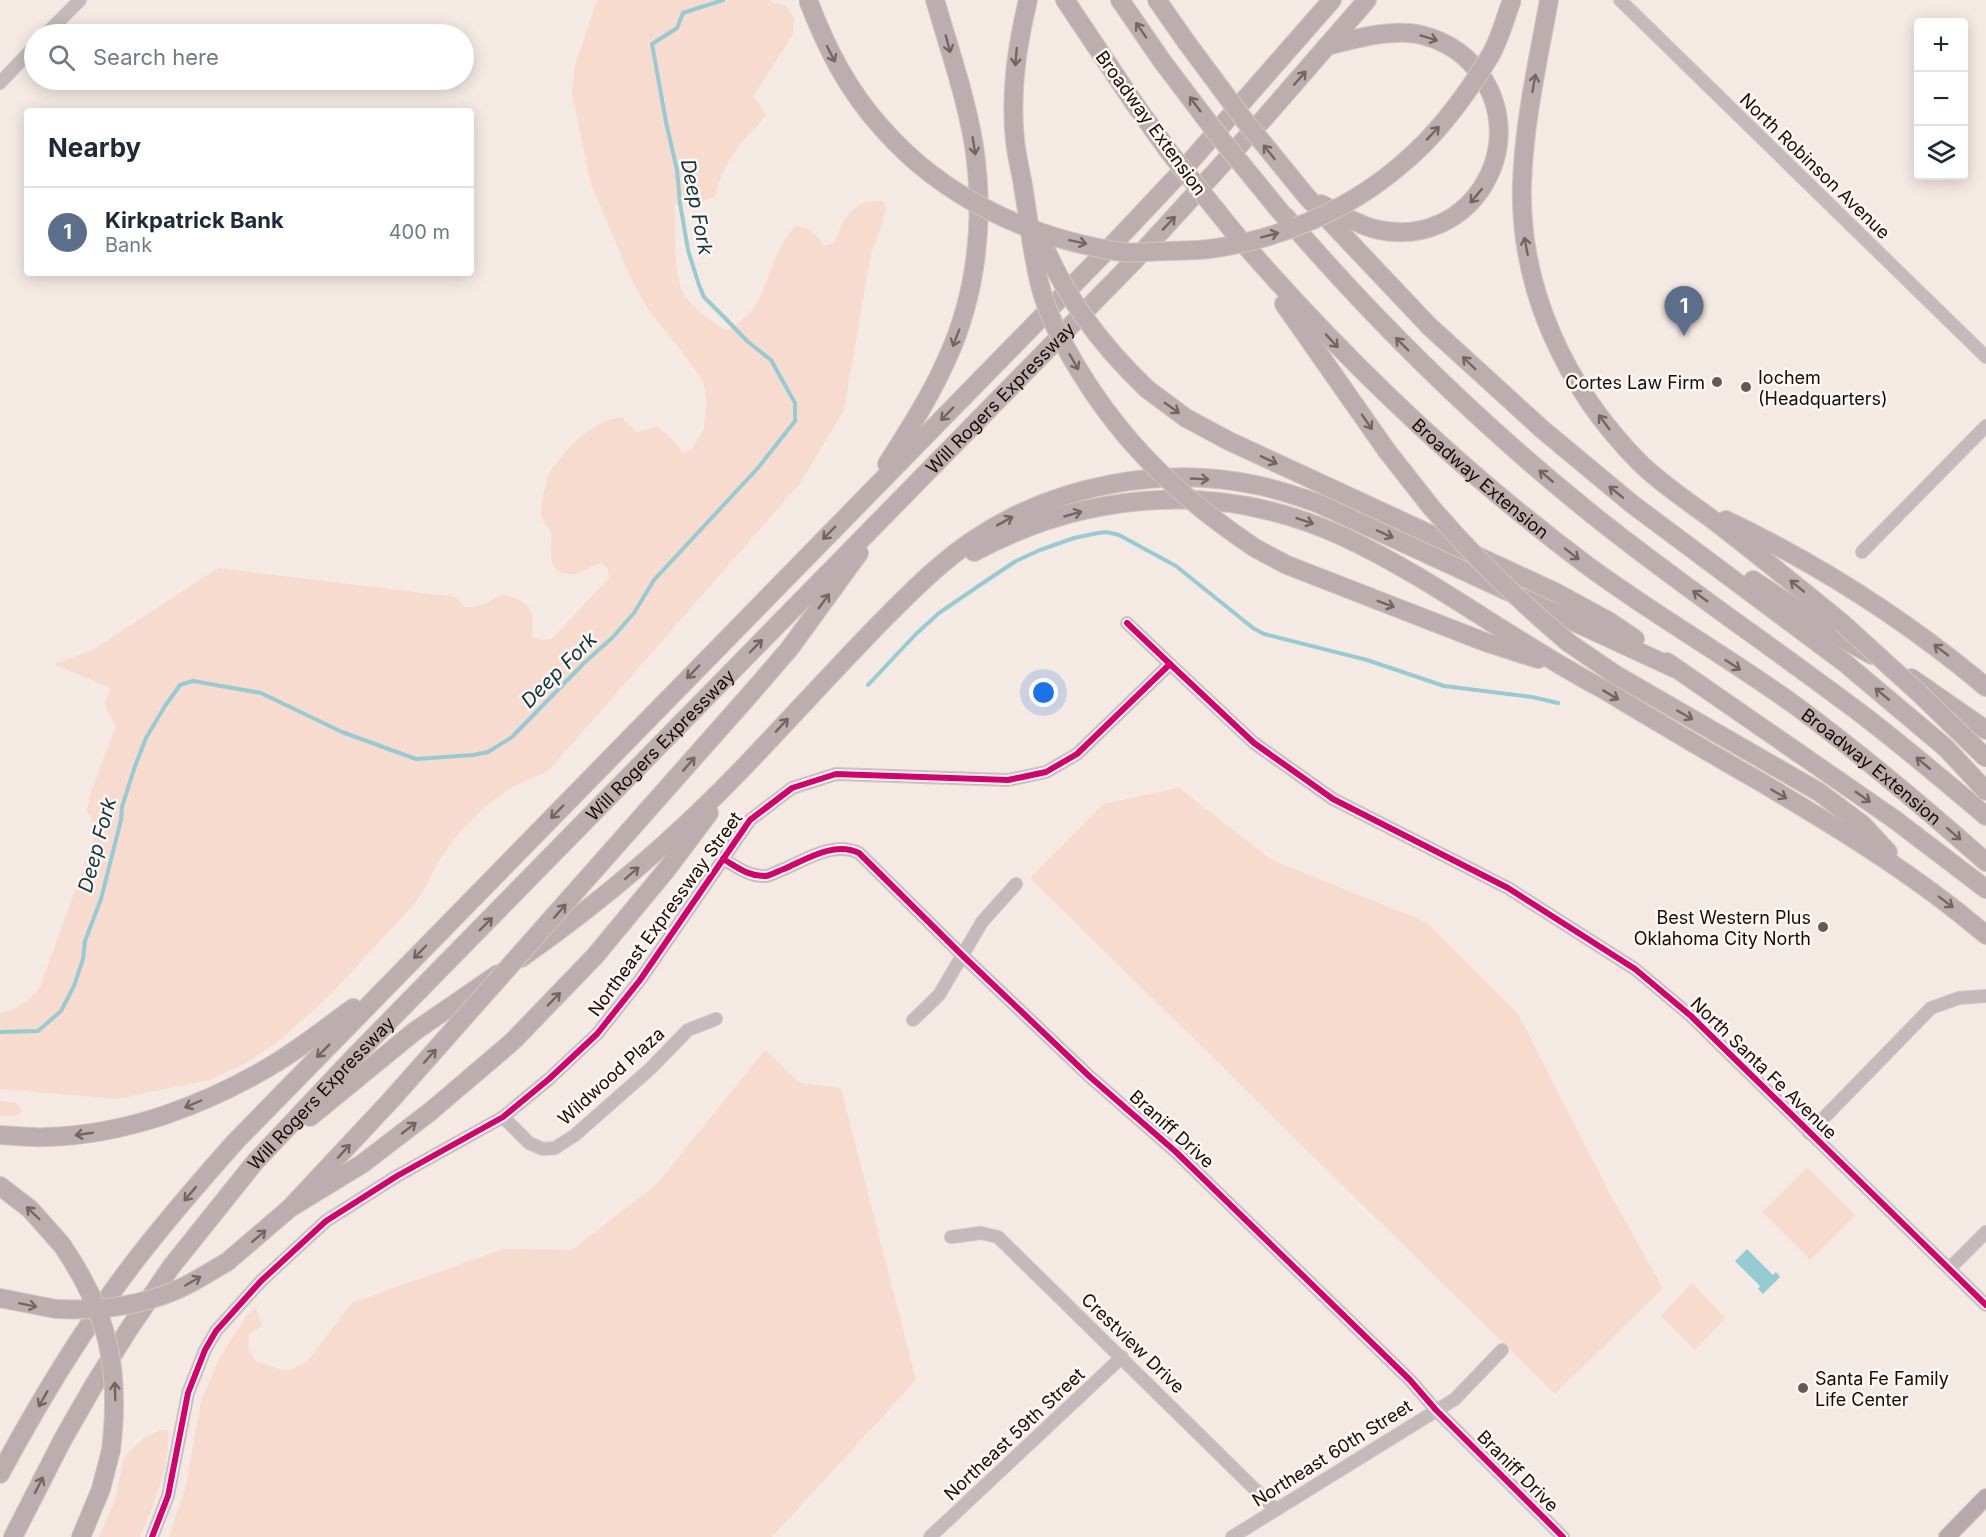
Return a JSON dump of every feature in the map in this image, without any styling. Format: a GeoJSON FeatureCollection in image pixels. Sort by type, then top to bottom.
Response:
{"type":"FeatureCollection","features":[{"type":"Feature","properties":{"kind":"highway"},"geometry":{"type":"LineString","coordinates":[[808,0],[832,57],[853,92],[882,129],[916,162],[954,191],[995,215],[1059,238],[1123,252],[1209,249],[1274,235],[1312,220],[1363,194],[1402,164],[1437,131],[1466,94],[1491,54],[1512,0]]}},
{"type":"Feature","properties":{"kind":"highway"},"geometry":{"type":"LineString","coordinates":[[870,492],[918,414],[947,360],[968,302],[977,249],[978,194],[974,145],[936,0]]}},
{"type":"Feature","properties":{"kind":"highway"},"geometry":{"type":"LineString","coordinates":[[1028,0],[1017,45],[1013,92],[1015,140],[1041,290],[1058,332],[1102,407],[1129,442],[1171,484],[1214,521],[1255,548],[1287,565],[1485,642],[1560,666]]}},
{"type":"Feature","properties":{"kind":"highway","name":"Broadway Extension"},"geometry":{"type":"LineString","coordinates":[[1065,0],[1170,153],[1237,236],[1344,353],[1431,437],[1584,563],[1658,616],[1794,705],[1879,771],[1986,862]]}},
{"type":"Feature","properties":{"kind":"highway","name":"Broadway Extension"},"geometry":{"type":"LineString","coordinates":[[1120,0],[1162,61],[1221,139],[1284,216],[1410,352],[1527,460],[1634,547],[1868,719],[1986,816]]}},
{"type":"Feature","properties":{"kind":"highway"},"geometry":{"type":"LineString","coordinates":[[1157,0],[1186,43],[1245,121],[1307,197],[1421,317],[1489,382],[1591,471],[1662,527],[1845,663],[1946,748],[1986,791]]}},
{"type":"Feature","properties":{"kind":"highway","name":"Will Rogers Expressway"},"geometry":{"type":"LineString","coordinates":[[13,1537],[63,1439],[127,1332],[171,1267],[255,1162],[352,1059],[1142,252],[1367,0]]}},
{"type":"Feature","properties":{"kind":"highway"},"geometry":{"type":"LineString","coordinates":[[1549,0],[1524,140],[1522,187],[1524,237],[1534,284],[1551,333],[1585,398],[1641,464],[1842,623],[1986,758]]}},
{"type":"Feature","properties":{"kind":"highway","name":"Will Rogers Expressway"},"geometry":{"type":"LineString","coordinates":[[0,1474],[44,1397],[118,1284],[176,1210],[251,1126],[1150,205],[1328,3]]}},
{"type":"Feature","properties":{"kind":"highway"},"geometry":{"type":"LineString","coordinates":[[1307,197],[1364,225],[1390,231],[1419,230],[1436,226],[1472,201],[1488,178],[1498,146],[1498,119],[1494,101],[1486,83],[1476,68],[1450,46],[1434,38],[1395,32],[1327,46]]}},
{"type":"Feature","properties":{"kind":"highway"},"geometry":{"type":"LineString","coordinates":[[1023,186],[1030,213],[1044,247],[1072,301],[1112,354],[1147,389],[1186,418],[1229,441],[1555,592],[1610,622],[1894,819],[1986,889]]}},
{"type":"Feature","properties":{"kind":"highway"},"geometry":{"type":"LineString","coordinates":[[1237,236],[1387,450],[1431,507],[1494,576],[1569,643],[1616,675],[1819,792],[1863,825],[1905,871]]}},
{"type":"Feature","properties":{"kind":"highway"},"geometry":{"type":"LineString","coordinates":[[255,1162],[415,1032],[566,927],[606,895],[743,768],[832,672],[924,579],[976,538],[1009,518],[1060,499],[1112,484],[1147,479],[1180,477],[1254,484],[1317,503],[1676,669]]}},
{"type":"Feature","properties":{"kind":"highway"},"geometry":{"type":"LineString","coordinates":[[924,579],[1020,530],[1086,510],[1123,502],[1215,501],[1253,506],[1321,527],[1378,554],[1495,623],[1560,666],[1814,814],[1905,871],[1986,935]]}},
{"type":"Feature","properties":{"kind":"highway"},"geometry":{"type":"LineString","coordinates":[[1692,504],[1772,542],[1844,583],[1945,652],[1986,687]]}},
{"type":"Feature","properties":{"kind":"highway"},"geometry":{"type":"LineString","coordinates":[[0,1298],[56,1310],[109,1308],[152,1299],[175,1291],[226,1262],[290,1208],[391,1100],[790,648],[893,505]]}},
{"type":"Feature","properties":{"kind":"highway"},"geometry":{"type":"LineString","coordinates":[[1662,527],[1756,582],[1843,639],[1897,669],[1986,730]]}},
{"type":"Feature","properties":{"kind":"highway"},"geometry":{"type":"LineString","coordinates":[[290,1208],[362,1164],[513,1041],[595,956],[667,869],[743,768]]}},
{"type":"Feature","properties":{"kind":"highway"},"geometry":{"type":"LineString","coordinates":[[0,1135],[46,1137],[82,1134],[122,1127],[176,1112],[276,1063],[393,979]]}},
{"type":"Feature","properties":{"kind":"highway"},"geometry":{"type":"LineString","coordinates":[[0,1186],[30,1209],[62,1245],[90,1291],[101,1316],[108,1341],[115,1389],[111,1450],[101,1489],[81,1537]]}},
{"type":"Feature","properties":{"kind":"main road"},"geometry":{"type":"LineString","coordinates":[[1947,1537],[1986,1497]]}},
{"type":"Feature","properties":{"kind":"street"},"geometry":{"type":"LineString","coordinates":[[56,24],[80,0]]}},
{"type":"Feature","properties":{"kind":"street","name":"North Robinson Avenue"},"geometry":{"type":"LineString","coordinates":[[1620,0],[1986,357]]}},
{"type":"Feature","properties":{"kind":"street"},"geometry":{"type":"LineString","coordinates":[[0,83],[24,58]]}},
{"type":"Feature","properties":{"kind":"street"},"geometry":{"type":"LineString","coordinates":[[1862,552],[1986,426]]}},
{"type":"Feature","properties":{"kind":"street"},"geometry":{"type":"LineString","coordinates":[[1127,623],[1170,664]]}},
{"type":"Feature","properties":{"kind":"street","name":"Northeast Expressway Street"},"geometry":{"type":"LineString","coordinates":[[153,1537],[168,1496],[188,1393],[205,1350],[216,1331],[261,1281],[326,1221],[397,1176],[502,1117],[549,1079],[597,1034],[640,980],[750,820],[792,788],[836,774],[1008,780],[1046,772],[1077,754],[1170,664]]}},
{"type":"Feature","properties":{"kind":"street","name":"North Santa Fe Avenue"},"geometry":{"type":"LineString","coordinates":[[1170,664],[1254,743],[1333,799],[1508,888],[1635,969],[1691,1016],[1986,1305]]}},
{"type":"Feature","properties":{"kind":"street","name":"Braniff Drive"},"geometry":{"type":"LineString","coordinates":[[723,859],[745,873],[767,876],[820,853],[839,848],[849,848],[859,853],[1089,1076],[1176,1152],[1410,1380],[1436,1410],[1563,1537]]}},
{"type":"Feature","properties":{"kind":"street"},"geometry":{"type":"LineString","coordinates":[[913,1020],[939,995],[982,922],[1016,884]]}},
{"type":"Feature","properties":{"kind":"street"},"geometry":{"type":"LineString","coordinates":[[1809,1133],[1931,1008],[1959,998],[1986,996]]}},
{"type":"Feature","properties":{"kind":"street","name":"Wildwood Plaza"},"geometry":{"type":"LineString","coordinates":[[502,1117],[529,1143],[543,1149],[555,1148],[592,1121],[650,1069],[688,1030],[716,1019]]}},
{"type":"Feature","properties":{"kind":"street"},"geometry":{"type":"LineString","coordinates":[[1950,1268],[1986,1232]]}},
{"type":"Feature","properties":{"kind":"street","name":"Crestview Drive"},"geometry":{"type":"LineString","coordinates":[[951,1237],[981,1233],[998,1237],[1275,1509]]}},
{"type":"Feature","properties":{"kind":"street","name":"Northeast 60th Street"},"geometry":{"type":"LineString","coordinates":[[1232,1537],[1455,1399],[1502,1350]]}},
{"type":"Feature","properties":{"kind":"street","name":"Northeast 59th Street"},"geometry":{"type":"LineString","coordinates":[[930,1537],[1122,1357]]}},
{"type":"Feature","properties":{"kind":"shaded area"},"geometry":{"type":"Polygon","coordinates":[[[597,0],[770,0],[773,3],[785,5],[794,18],[793,34],[753,97],[765,116],[730,160],[715,196],[700,202],[674,205],[677,271],[682,290],[690,303],[727,331],[752,310],[764,289],[782,245],[796,226],[813,232],[824,246],[832,244],[852,210],[871,201],[882,201],[886,208],[871,253],[844,410],[801,482],[549,770],[508,790],[470,821],[440,859],[415,903],[329,996],[280,1040],[246,1063],[209,1080],[117,1099],[0,1089],[0,1013],[23,1004],[40,987],[95,835],[91,817],[87,811],[91,792],[116,726],[106,710],[110,688],[54,664],[93,650],[218,568],[456,597],[465,607],[509,596],[529,607],[533,619],[532,637],[542,640],[552,639],[609,578],[608,568],[602,563],[571,574],[562,573],[552,563],[550,530],[543,521],[541,512],[546,478],[553,468],[578,439],[610,419],[622,417],[636,432],[657,427],[668,435],[683,453],[691,450],[704,429],[706,402],[704,383],[650,312],[631,279],[591,184],[572,94],[575,65],[597,0]]]}},
{"type":"Feature","properties":{"kind":"shaded area"},"geometry":{"type":"Polygon","coordinates":[[[1179,788],[1272,860],[1426,922],[1518,1014],[1611,1196],[1663,1288],[1555,1394],[1030,878],[1103,804],[1179,788]]]}},
{"type":"Feature","properties":{"kind":"shaded area"},"geometry":{"type":"Polygon","coordinates":[[[765,1050],[800,1083],[841,1088],[916,1380],[772,1537],[169,1537],[186,1485],[201,1401],[219,1359],[245,1318],[256,1307],[262,1326],[248,1335],[249,1349],[256,1362],[287,1371],[306,1363],[352,1303],[503,1249],[572,1250],[657,1184],[765,1050]]]}},
{"type":"Feature","properties":{"kind":"shaded area"},"geometry":{"type":"Polygon","coordinates":[[[0,1101],[16,1103],[22,1110],[17,1116],[0,1116],[0,1101]]]}},
{"type":"Feature","properties":{"kind":"shaded area"},"geometry":{"type":"Polygon","coordinates":[[[1807,1167],[1855,1215],[1810,1260],[1762,1212],[1807,1167]]]}},
{"type":"Feature","properties":{"kind":"shaded area"},"geometry":{"type":"Polygon","coordinates":[[[1692,1283],[1725,1318],[1695,1350],[1661,1316],[1692,1283]]]}},
{"type":"Feature","properties":{"kind":"shaded area"},"geometry":{"type":"Polygon","coordinates":[[[161,1430],[168,1430],[164,1471],[140,1537],[99,1537],[115,1500],[124,1457],[145,1437],[161,1430]]]}},
{"type":"Feature","properties":{"kind":"water"},"geometry":{"type":"Polygon","coordinates":[[[1747,1249],[1773,1275],[1776,1272],[1780,1277],[1763,1294],[1758,1289],[1760,1286],[1735,1261],[1747,1249]]]}},
{"type":"Feature","properties":{"kind":"waterway","name":"Deep Fork"},"geometry":{"type":"LineString","coordinates":[[0,1032],[38,1031],[61,1011],[74,986],[83,959],[85,941],[101,899],[121,820],[122,807],[134,769],[146,738],[180,685],[193,681],[261,693],[342,732],[416,759],[488,752],[512,737],[584,663],[612,638],[634,613],[654,580],[757,469],[795,421],[795,403],[771,360],[747,341],[704,297],[699,285],[688,250],[677,170],[652,44],[677,28],[683,13],[723,0]]}},
{"type":"Feature","properties":{"kind":"waterway"},"geometry":{"type":"LineString","coordinates":[[868,685],[939,613],[1016,561],[1074,538],[1106,532],[1119,535],[1176,566],[1253,628],[1264,634],[1367,660],[1444,686],[1532,697],[1558,703]]}},
{"type":"Feature","properties":{"kind":"cycle path"},"geometry":{"type":"LineString","coordinates":[[152,1537],[168,1496],[188,1393],[205,1350],[216,1331],[261,1281],[326,1221],[397,1176],[503,1117],[549,1079],[597,1034],[640,980],[750,820],[792,788],[836,774],[1008,780],[1046,772],[1077,754],[1170,664],[1127,623]]}},
{"type":"Feature","properties":{"kind":"cycle path"},"geometry":{"type":"LineString","coordinates":[[1170,664],[1254,743],[1333,799],[1508,888],[1635,969],[1691,1016],[1986,1305]]}},
{"type":"Feature","properties":{"kind":"cycle path"},"geometry":{"type":"LineString","coordinates":[[723,859],[749,873],[766,876],[830,850],[850,850],[859,853],[1089,1076],[1176,1152],[1410,1380],[1436,1410],[1563,1537]]}},
{"type":"Feature","properties":{"kind":"place","name":"Kirkpatrick Bank"},"geometry":{"type":"Point","coordinates":[1684,336]}},
{"type":"Feature","properties":{"kind":"place","name":"Cortes Law Firm"},"geometry":{"type":"Point","coordinates":[1717,382]}},
{"type":"Feature","properties":{"kind":"place","name":"Iochem (Headquarters)"},"geometry":{"type":"Point","coordinates":[1746,387]}},
{"type":"Feature","properties":{"kind":"place","name":"Best Western Plus Oklahoma City North"},"geometry":{"type":"Point","coordinates":[1823,927]}},
{"type":"Feature","properties":{"kind":"place","name":"Santa Fe Family Life Center"},"geometry":{"type":"Point","coordinates":[1803,1388]}}]}
